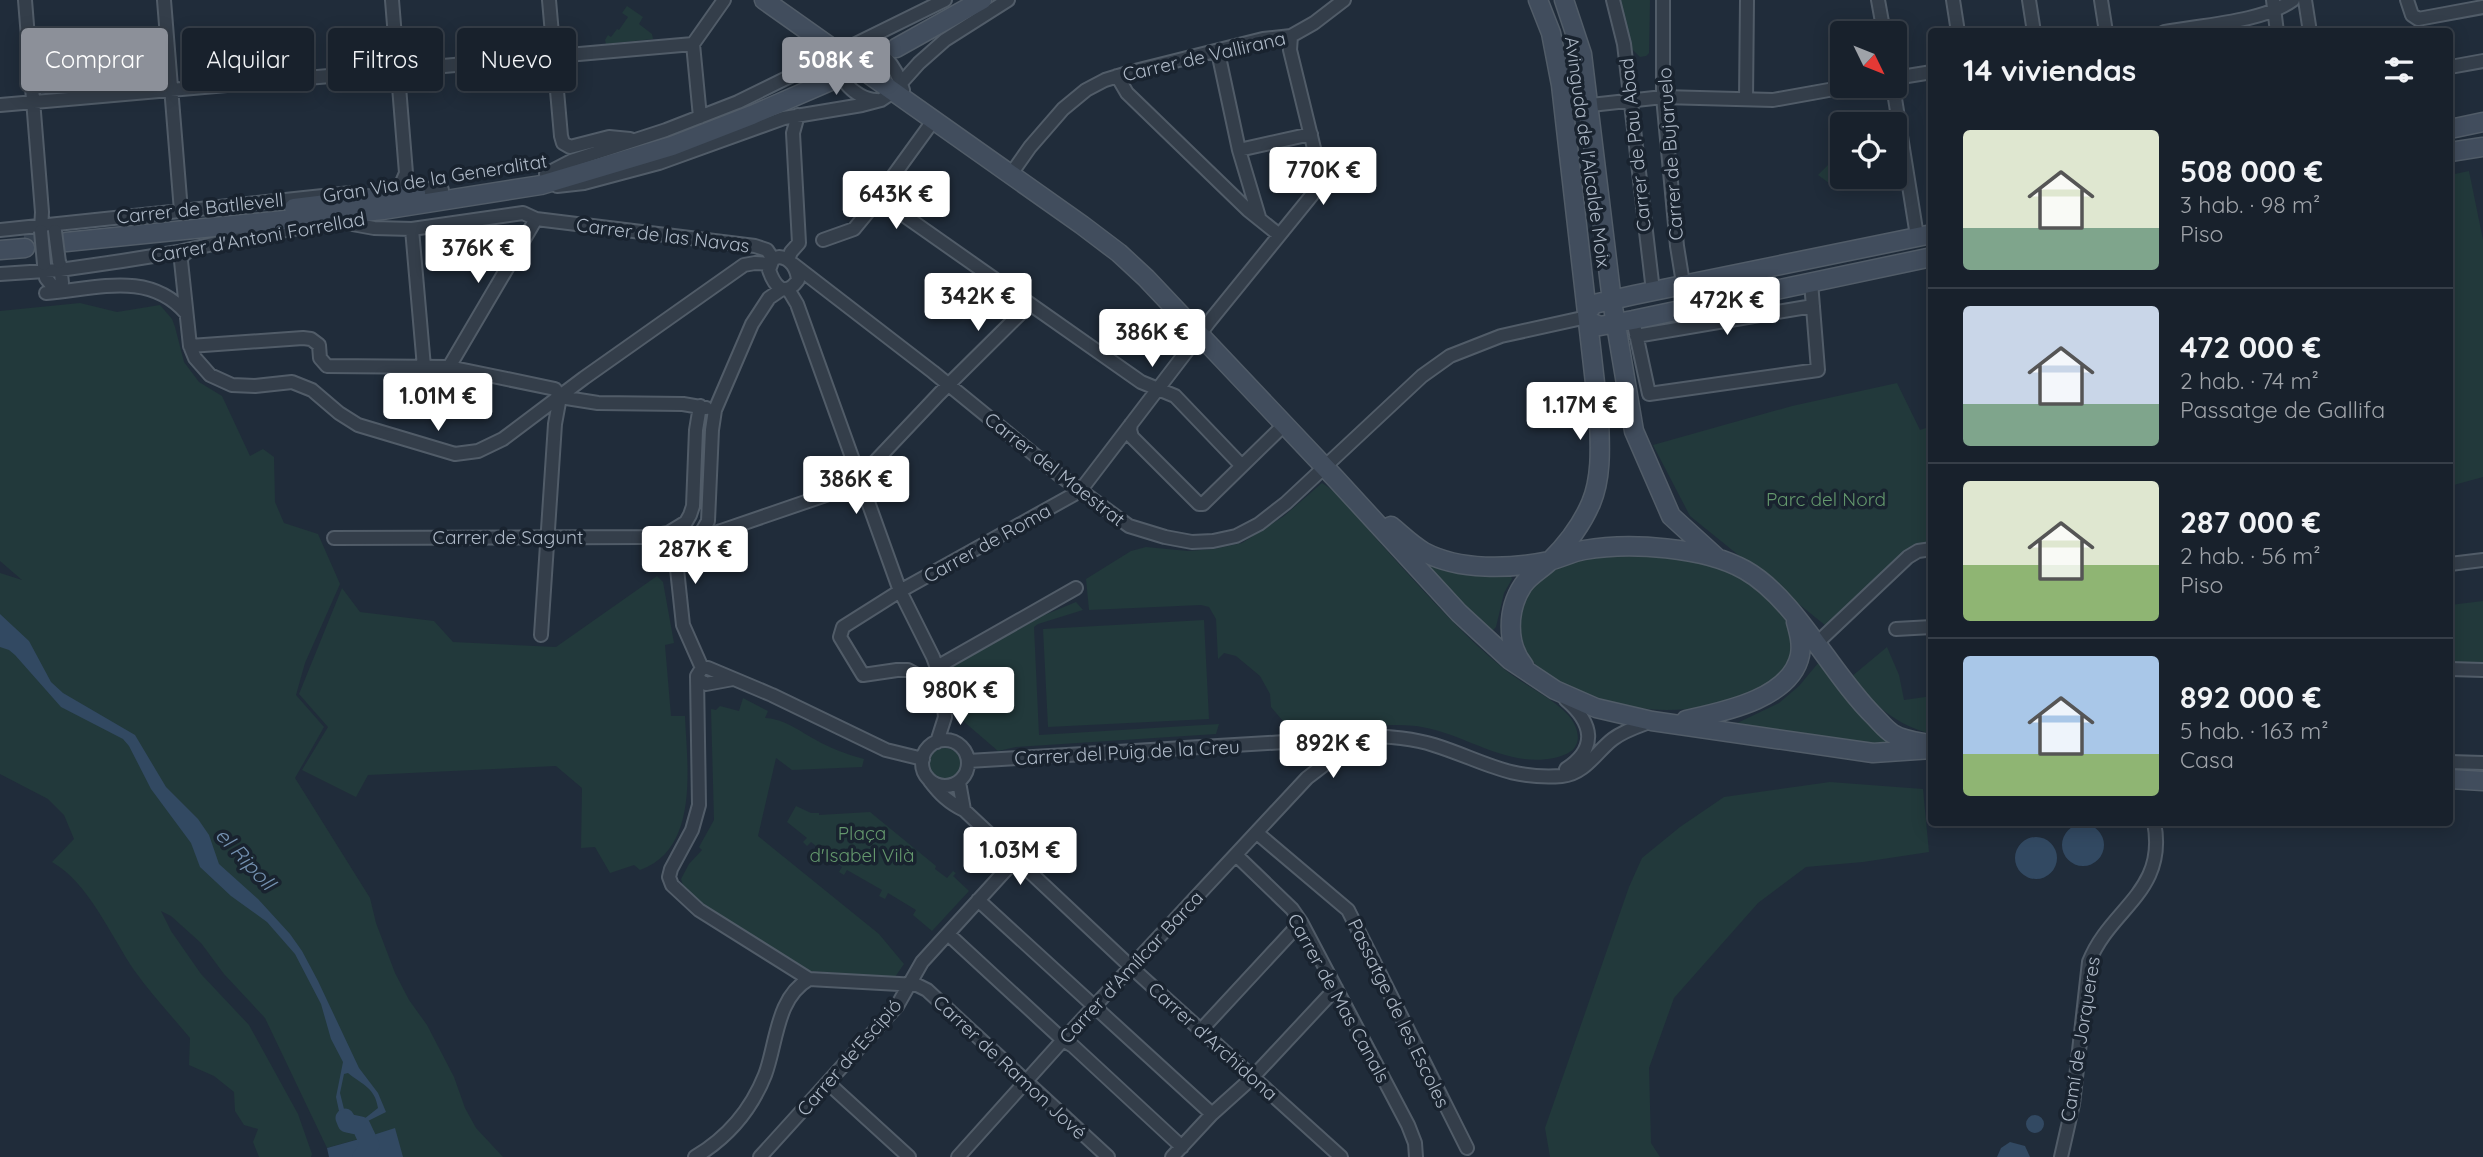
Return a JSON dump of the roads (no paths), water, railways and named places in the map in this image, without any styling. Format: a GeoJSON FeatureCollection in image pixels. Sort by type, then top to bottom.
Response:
{"type":"FeatureCollection","features":[{"type":"Feature","properties":{"kind":"street"},"geometry":{"type":"LineString","coordinates":[[24,0],[42,212],[33,235],[52,293],[62,284],[62,232]]}},
{"type":"Feature","properties":{"kind":"street"},"geometry":{"type":"LineString","coordinates":[[164,0],[181,211]]}},
{"type":"Feature","properties":{"kind":"street"},"geometry":{"type":"LineString","coordinates":[[392,0],[395,28]]}},
{"type":"Feature","properties":{"kind":"street"},"geometry":{"type":"LineString","coordinates":[[549,0],[551,28]]}},
{"type":"Feature","properties":{"kind":"street"},"geometry":{"type":"LineString","coordinates":[[700,117],[693,44],[724,0]]}},
{"type":"Feature","properties":{"kind":"street"},"geometry":{"type":"LineString","coordinates":[[764,0],[813,35],[836,60],[896,88]]}},
{"type":"Feature","properties":{"kind":"street"},"geometry":{"type":"LineString","coordinates":[[836,60],[945,0]]}},
{"type":"Feature","properties":{"kind":"street"},"geometry":{"type":"LineString","coordinates":[[966,0],[893,45],[982,0]]}},
{"type":"Feature","properties":{"kind":"street"},"geometry":{"type":"LineString","coordinates":[[543,180],[584,183],[628,173],[798,115],[862,106],[896,88],[945,40],[1008,0]]}},
{"type":"Feature","properties":{"kind":"street","name":"Carrer de Vallirana"},"geometry":{"type":"LineString","coordinates":[[1011,174],[1030,146],[1063,109],[1086,90],[1117,76],[1263,39],[1291,36],[1314,23],[1344,0]]}},
{"type":"Feature","properties":{"kind":"street","name":"Avinguda de l'Alcalde Moix"},"geometry":{"type":"LineString","coordinates":[[1538,0],[1553,41],[1564,108],[1599,418],[1598,478],[1592,501],[1580,525],[1550,561]]}},
{"type":"Feature","properties":{"kind":"street","name":"Avinguda de l'Alcalde Moix"},"geometry":{"type":"LineString","coordinates":[[1564,0],[1582,54],[1612,301],[1628,326]]}},
{"type":"Feature","properties":{"kind":"street","name":"Carrer de Pau Abad"},"geometry":{"type":"LineString","coordinates":[[1613,0],[1624,44],[1653,291]]}},
{"type":"Feature","properties":{"kind":"street","name":"Carrer de Bujaruelo"},"geometry":{"type":"LineString","coordinates":[[1663,0],[1663,97],[1686,308]]}},
{"type":"Feature","properties":{"kind":"street"},"geometry":{"type":"LineString","coordinates":[[1746,99],[1747,0]]}},
{"type":"Feature","properties":{"kind":"street"},"geometry":{"type":"LineString","coordinates":[[1878,0],[1882,21]]}},
{"type":"Feature","properties":{"kind":"street"},"geometry":{"type":"LineString","coordinates":[[1952,0],[1957,28]]}},
{"type":"Feature","properties":{"kind":"street"},"geometry":{"type":"LineString","coordinates":[[2029,0],[2033,28]]}},
{"type":"Feature","properties":{"kind":"street"},"geometry":{"type":"LineString","coordinates":[[2101,0],[2105,28]]}},
{"type":"Feature","properties":{"kind":"street"},"geometry":{"type":"LineString","coordinates":[[2187,28],[2262,15],[2273,5],[2293,0]]}},
{"type":"Feature","properties":{"kind":"street"},"geometry":{"type":"LineString","coordinates":[[2305,0],[2308,28]]}},
{"type":"Feature","properties":{"kind":"street"},"geometry":{"type":"LineString","coordinates":[[2407,0],[2412,15],[2418,19],[2483,7]]}},
{"type":"Feature","properties":{"kind":"street"},"geometry":{"type":"LineString","coordinates":[[2273,5],[2276,28]]}},
{"type":"Feature","properties":{"kind":"street","name":"Carrer de Roma"},"geometry":{"type":"LineString","coordinates":[[943,689],[908,670],[863,675],[840,637],[843,627],[900,591],[1080,491],[1319,184],[1321,177],[1290,50],[1291,36]]}},
{"type":"Feature","properties":{"kind":"street"},"geometry":{"type":"LineString","coordinates":[[576,54],[693,44]]}},
{"type":"Feature","properties":{"kind":"street"},"geometry":{"type":"LineString","coordinates":[[543,180],[564,164],[700,117],[869,45],[880,52],[896,88],[914,107],[1119,253],[1285,424],[1459,613],[1510,660],[1555,690],[1582,716],[1589,739],[1587,747],[1576,762],[1555,775]]}},
{"type":"Feature","properties":{"kind":"street"},"geometry":{"type":"LineString","coordinates":[[1218,52],[1239,150],[1260,220]]}},
{"type":"Feature","properties":{"kind":"street","name":"Gran Via de la Generalitat"},"geometry":{"type":"LineString","coordinates":[[62,232],[372,211],[480,194],[543,180],[672,146],[752,116],[836,60]]}},
{"type":"Feature","properties":{"kind":"street"},"geometry":{"type":"LineString","coordinates":[[2453,66],[2483,61]]}},
{"type":"Feature","properties":{"kind":"street"},"geometry":{"type":"LineString","coordinates":[[1908,76],[1928,73]]}},
{"type":"Feature","properties":{"kind":"street"},"geometry":{"type":"LineString","coordinates":[[0,105],[328,75]]}},
{"type":"Feature","properties":{"kind":"street"},"geometry":{"type":"LineString","coordinates":[[1117,76],[1127,93],[1278,234]]}},
{"type":"Feature","properties":{"kind":"street"},"geometry":{"type":"LineString","coordinates":[[1564,108],[1663,97],[1773,100],[1830,90]]}},
{"type":"Feature","properties":{"kind":"street"},"geometry":{"type":"LineString","coordinates":[[400,187],[407,173],[401,91]]}},
{"type":"Feature","properties":{"kind":"street"},"geometry":{"type":"LineString","coordinates":[[556,91],[561,136],[564,143],[570,147],[609,137],[638,139]]}},
{"type":"Feature","properties":{"kind":"street"},"geometry":{"type":"LineString","coordinates":[[1813,306],[1628,326],[1600,326],[1587,317],[1594,304],[1925,235],[1896,98]]}},
{"type":"Feature","properties":{"kind":"street"},"geometry":{"type":"LineString","coordinates":[[790,262],[799,243],[793,133],[798,115]]}},
{"type":"Feature","properties":{"kind":"street"},"geometry":{"type":"LineString","coordinates":[[823,240],[854,229],[881,196],[933,121]]}},
{"type":"Feature","properties":{"kind":"street"},"geometry":{"type":"LineString","coordinates":[[2453,127],[2483,122]]}},
{"type":"Feature","properties":{"kind":"street"},"geometry":{"type":"LineString","coordinates":[[1239,150],[1311,134]]}},
{"type":"Feature","properties":{"kind":"street"},"geometry":{"type":"LineString","coordinates":[[2453,152],[2483,149]]}},
{"type":"Feature","properties":{"kind":"street","name":"Gran Via de la Generalitat"},"geometry":{"type":"LineString","coordinates":[[62,232],[543,180]]}},
{"type":"Feature","properties":{"kind":"street","name":"Carrer de Batllevell"},"geometry":{"type":"LineString","coordinates":[[0,230],[33,235],[181,211],[400,187],[442,190]]}},
{"type":"Feature","properties":{"kind":"street","name":"Carrer d'Antoni Forrellad"},"geometry":{"type":"LineString","coordinates":[[0,274],[45,267],[77,267],[191,249],[252,234],[415,212],[480,194]]}},
{"type":"Feature","properties":{"kind":"street"},"geometry":{"type":"LineString","coordinates":[[881,196],[892,208],[1141,382],[1175,396],[1242,466]]}},
{"type":"Feature","properties":{"kind":"street","name":"Carrer de las Navas"},"geometry":{"type":"LineString","coordinates":[[341,222],[374,228],[412,229],[523,213],[536,219],[755,246],[767,250],[772,262]]}},
{"type":"Feature","properties":{"kind":"street"},"geometry":{"type":"LineString","coordinates":[[449,367],[536,219]]}},
{"type":"Feature","properties":{"kind":"street"},"geometry":{"type":"LineString","coordinates":[[412,229],[424,367]]}},
{"type":"Feature","properties":{"kind":"street"},"geometry":{"type":"LineString","coordinates":[[0,241],[33,235]]}},
{"type":"Feature","properties":{"kind":"street"},"geometry":{"type":"LineString","coordinates":[[0,250],[33,235]]}},
{"type":"Feature","properties":{"kind":"street"},"geometry":{"type":"LineString","coordinates":[[1867,247],[1872,270]]}},
{"type":"Feature","properties":{"kind":"street"},"geometry":{"type":"LineString","coordinates":[[191,249],[181,258],[190,345],[195,358],[210,375],[232,385],[255,386],[292,382],[312,390],[358,425],[455,454],[478,451],[503,439],[744,265],[772,262],[779,257],[790,262],[798,280],[769,298],[752,324],[715,411],[710,512],[705,529],[682,556],[677,569],[683,625],[706,676],[698,710],[699,805],[692,830],[669,873],[670,881],[699,910],[809,979],[908,985]]}},
{"type":"Feature","properties":{"kind":"street"},"geometry":{"type":"LineString","coordinates":[[1628,326],[1686,308],[1928,258]]}},
{"type":"Feature","properties":{"kind":"street"},"geometry":{"type":"LineString","coordinates":[[772,262],[769,270],[777,286],[785,289],[797,304],[900,591],[937,667],[943,689],[944,725],[937,742]]}},
{"type":"Feature","properties":{"kind":"street","name":"Carrer del Maestrat"},"geometry":{"type":"LineString","coordinates":[[790,262],[808,274],[944,389],[1129,526],[1192,542],[1236,536],[1259,524],[1330,472],[1422,376],[1450,356],[1500,336],[1587,317]]}},
{"type":"Feature","properties":{"kind":"street"},"geometry":{"type":"LineString","coordinates":[[1628,326],[1649,394],[1818,370],[1811,282]]}},
{"type":"Feature","properties":{"kind":"street","name":"Carrer d'Antoni Forrellad"},"geometry":{"type":"LineString","coordinates":[[52,293],[121,284],[138,285],[166,296],[186,313]]}},
{"type":"Feature","properties":{"kind":"street"},"geometry":{"type":"LineString","coordinates":[[696,541],[852,486],[1030,304]]}},
{"type":"Feature","properties":{"kind":"street"},"geometry":{"type":"LineString","coordinates":[[1628,326],[1622,369],[1634,431],[1671,516],[1717,558]]}},
{"type":"Feature","properties":{"kind":"street"},"geometry":{"type":"LineString","coordinates":[[190,345],[312,339],[318,345],[320,358],[327,366],[449,367],[555,389],[560,397],[555,424],[541,635]]}},
{"type":"Feature","properties":{"kind":"street"},"geometry":{"type":"LineString","coordinates":[[560,397],[598,403],[700,406],[715,411]]}},
{"type":"Feature","properties":{"kind":"street","name":"Carrer de Sagunt"},"geometry":{"type":"LineString","coordinates":[[334,538],[655,537],[686,522],[693,506],[696,429],[700,406]]}},
{"type":"Feature","properties":{"kind":"street"},"geometry":{"type":"LineString","coordinates":[[1131,424],[1132,437],[1199,504],[1203,504],[1285,424]]}},
{"type":"Feature","properties":{"kind":"street"},"geometry":{"type":"LineString","coordinates":[[1330,472],[1409,542],[1434,556],[1473,565],[1521,564],[1550,561],[1575,552],[1610,546],[1658,548],[1717,558],[1746,570],[1765,585],[1796,619],[1859,701],[1894,735],[1928,746]]}},
{"type":"Feature","properties":{"kind":"street"},"geometry":{"type":"LineString","coordinates":[[1816,644],[1908,557],[1918,551],[1928,550]]}},
{"type":"Feature","properties":{"kind":"street"},"geometry":{"type":"LineString","coordinates":[[2453,564],[2483,560]]}},
{"type":"Feature","properties":{"kind":"street"},"geometry":{"type":"LineString","coordinates":[[1530,673],[1513,648],[1512,616],[1523,584],[1550,561]]}},
{"type":"Feature","properties":{"kind":"street"},"geometry":{"type":"LineString","coordinates":[[937,667],[1076,588]]}},
{"type":"Feature","properties":{"kind":"street"},"geometry":{"type":"LineString","coordinates":[[1675,723],[1737,709],[1783,682],[1800,658],[1801,645],[1796,619]]}},
{"type":"Feature","properties":{"kind":"street"},"geometry":{"type":"LineString","coordinates":[[1896,629],[1928,627]]}},
{"type":"Feature","properties":{"kind":"street"},"geometry":{"type":"LineString","coordinates":[[2453,669],[2483,670]]}},
{"type":"Feature","properties":{"kind":"street"},"geometry":{"type":"LineString","coordinates":[[706,676],[734,679],[886,750],[923,759]]}},
{"type":"Feature","properties":{"kind":"street"},"geometry":{"type":"LineString","coordinates":[[1555,690],[1596,708],[1652,721],[1873,753],[1928,747]]}},
{"type":"Feature","properties":{"kind":"street","name":"Carrer del Puig de la Creu"},"geometry":{"type":"LineString","coordinates":[[968,761],[1332,736],[1384,738],[1431,744],[1505,772],[1523,776],[1555,775],[1571,774],[1579,770],[1624,732],[1652,721]]}},
{"type":"Feature","properties":{"kind":"street"},"geometry":{"type":"LineString","coordinates":[[1332,736],[1341,745],[1338,754],[1328,757],[1322,752],[1321,742],[1332,736]]}},
{"type":"Feature","properties":{"kind":"street","name":"Carrer del Puig de la Creu"},"geometry":{"type":"LineString","coordinates":[[1338,754],[1384,738]]}},
{"type":"Feature","properties":{"kind":"street"},"geometry":{"type":"LineString","coordinates":[[944,740],[957,744],[966,755],[967,769],[958,782],[945,786],[930,781],[924,772],[925,752],[937,742],[944,740]]}},
{"type":"Feature","properties":{"kind":"street","name":"Carrer del Puig de la Creu"},"geometry":{"type":"LineString","coordinates":[[1285,741],[1322,752]]}},
{"type":"Feature","properties":{"kind":"street","name":"Carrer d'Amílcar Barca"},"geometry":{"type":"LineString","coordinates":[[1307,778],[1322,752]]}},
{"type":"Feature","properties":{"kind":"street","name":"Carrer d'Amílcar Barca"},"geometry":{"type":"LineString","coordinates":[[958,1157],[1130,967],[1307,778],[1338,754]]}},
{"type":"Feature","properties":{"kind":"street"},"geometry":{"type":"LineString","coordinates":[[2453,763],[2483,777]]}},
{"type":"Feature","properties":{"kind":"street"},"geometry":{"type":"LineString","coordinates":[[2453,779],[2483,777]]}},
{"type":"Feature","properties":{"kind":"street","name":"Carrer d'Archidona"},"geometry":{"type":"LineString","coordinates":[[930,781],[951,804],[964,810],[1130,967],[1341,1157]]}},
{"type":"Feature","properties":{"kind":"street"},"geometry":{"type":"LineString","coordinates":[[958,782],[964,810]]}},
{"type":"Feature","properties":{"kind":"street"},"geometry":{"type":"LineString","coordinates":[[2154,826],[2157,857]]}},
{"type":"Feature","properties":{"kind":"street","name":"Camí de Jorqueres"},"geometry":{"type":"LineString","coordinates":[[2061,1157],[2073,1104],[2089,962],[2096,944],[2135,898],[2157,857],[2162,826]]}},
{"type":"Feature","properties":{"kind":"street","name":"Passatge de les Escoles"},"geometry":{"type":"LineString","coordinates":[[1257,833],[1348,911],[1466,1148]]}},
{"type":"Feature","properties":{"kind":"street","name":"Carrer de Mas Canals"},"geometry":{"type":"LineString","coordinates":[[1236,855],[1292,909],[1301,922],[1408,1125],[1415,1143],[1416,1157]]}},
{"type":"Feature","properties":{"kind":"street","name":"Carrer de'Escipió"},"geometry":{"type":"LineString","coordinates":[[760,1157],[897,1006],[917,968],[1015,860]]}},
{"type":"Feature","properties":{"kind":"street"},"geometry":{"type":"LineString","coordinates":[[978,900],[1212,1114]]}},
{"type":"Feature","properties":{"kind":"street"},"geometry":{"type":"LineString","coordinates":[[1201,1030],[1301,922]]}},
{"type":"Feature","properties":{"kind":"street"},"geometry":{"type":"LineString","coordinates":[[948,934],[1182,1147]]}},
{"type":"Feature","properties":{"kind":"street"},"geometry":{"type":"LineString","coordinates":[[695,1157],[727,1134],[747,1110],[765,1074],[791,994],[797,986],[809,979]]}},
{"type":"Feature","properties":{"kind":"street","name":"Carrer de Ramon Jové"},"geometry":{"type":"LineString","coordinates":[[908,985],[917,985],[927,990],[1108,1157]]}},
{"type":"Feature","properties":{"kind":"street"},"geometry":{"type":"LineString","coordinates":[[1172,1157],[1212,1114],[1252,1078],[1336,988]]}},
{"type":"Feature","properties":{"kind":"street"},"geometry":{"type":"LineString","coordinates":[[828,1083],[909,1157]]}},
{"type":"Feature","properties":{"kind":"water"},"geometry":{"type":"Polygon","coordinates":[[[0,614],[29,641],[51,682],[63,693],[135,735],[166,787],[198,819],[209,835],[219,864],[258,899],[302,951],[359,1068],[378,1093],[386,1112],[368,1121],[363,1133],[367,1137],[395,1128],[403,1157],[329,1157],[327,1148],[363,1138],[354,1125],[342,1125],[336,1097],[343,1062],[331,1039],[321,1004],[295,954],[267,922],[231,896],[200,867],[191,843],[151,789],[123,739],[61,707],[15,655],[0,647],[0,614]],[[348,1073],[344,1074],[340,1093],[347,1121],[359,1123],[378,1108],[371,1091],[348,1073]]]}},
{"type":"Feature","properties":{"kind":"water"},"geometry":{"type":"Polygon","coordinates":[[[2074,826],[2092,826],[2103,837],[2103,853],[2091,865],[2075,865],[2063,853],[2063,837],[2074,826]]]}},
{"type":"Feature","properties":{"kind":"water"},"geometry":{"type":"Polygon","coordinates":[[[2036,837],[2051,843],[2057,858],[2051,873],[2036,879],[2021,873],[2015,858],[2021,843],[2036,837]]]}},
{"type":"Feature","properties":{"kind":"water"},"geometry":{"type":"Polygon","coordinates":[[[2035,1115],[2041,1118],[2044,1124],[2041,1130],[2035,1133],[2029,1130],[2026,1124],[2029,1118],[2035,1115]]]}},
{"type":"Feature","properties":{"kind":"water"},"geometry":{"type":"Polygon","coordinates":[[[2010,1142],[2025,1146],[2030,1157],[1997,1157],[2001,1148],[2010,1142]]]}},
{"type":"Feature","properties":{"kind":"waterway","name":"el Ripoll"},"geometry":{"type":"LineString","coordinates":[[345,1118],[347,1123],[361,1126],[370,1145],[362,1157]]}},
{"type":"Feature","properties":{"kind":"tunnel"},"geometry":{"type":"LineString","coordinates":[[835,79],[896,48]]}},
{"type":"Feature","properties":{"kind":"tunnel"},"geometry":{"type":"LineString","coordinates":[[24,238],[58,235]]}},
{"type":"Feature","properties":{"kind":"park label","name":"Parc del Nord"},"geometry":{"type":"Point","coordinates":[1826,499]}},
{"type":"Feature","properties":{"kind":"park label","name":"Plaça d'Isabel Vilà"},"geometry":{"type":"Point","coordinates":[862,844]}}]}
